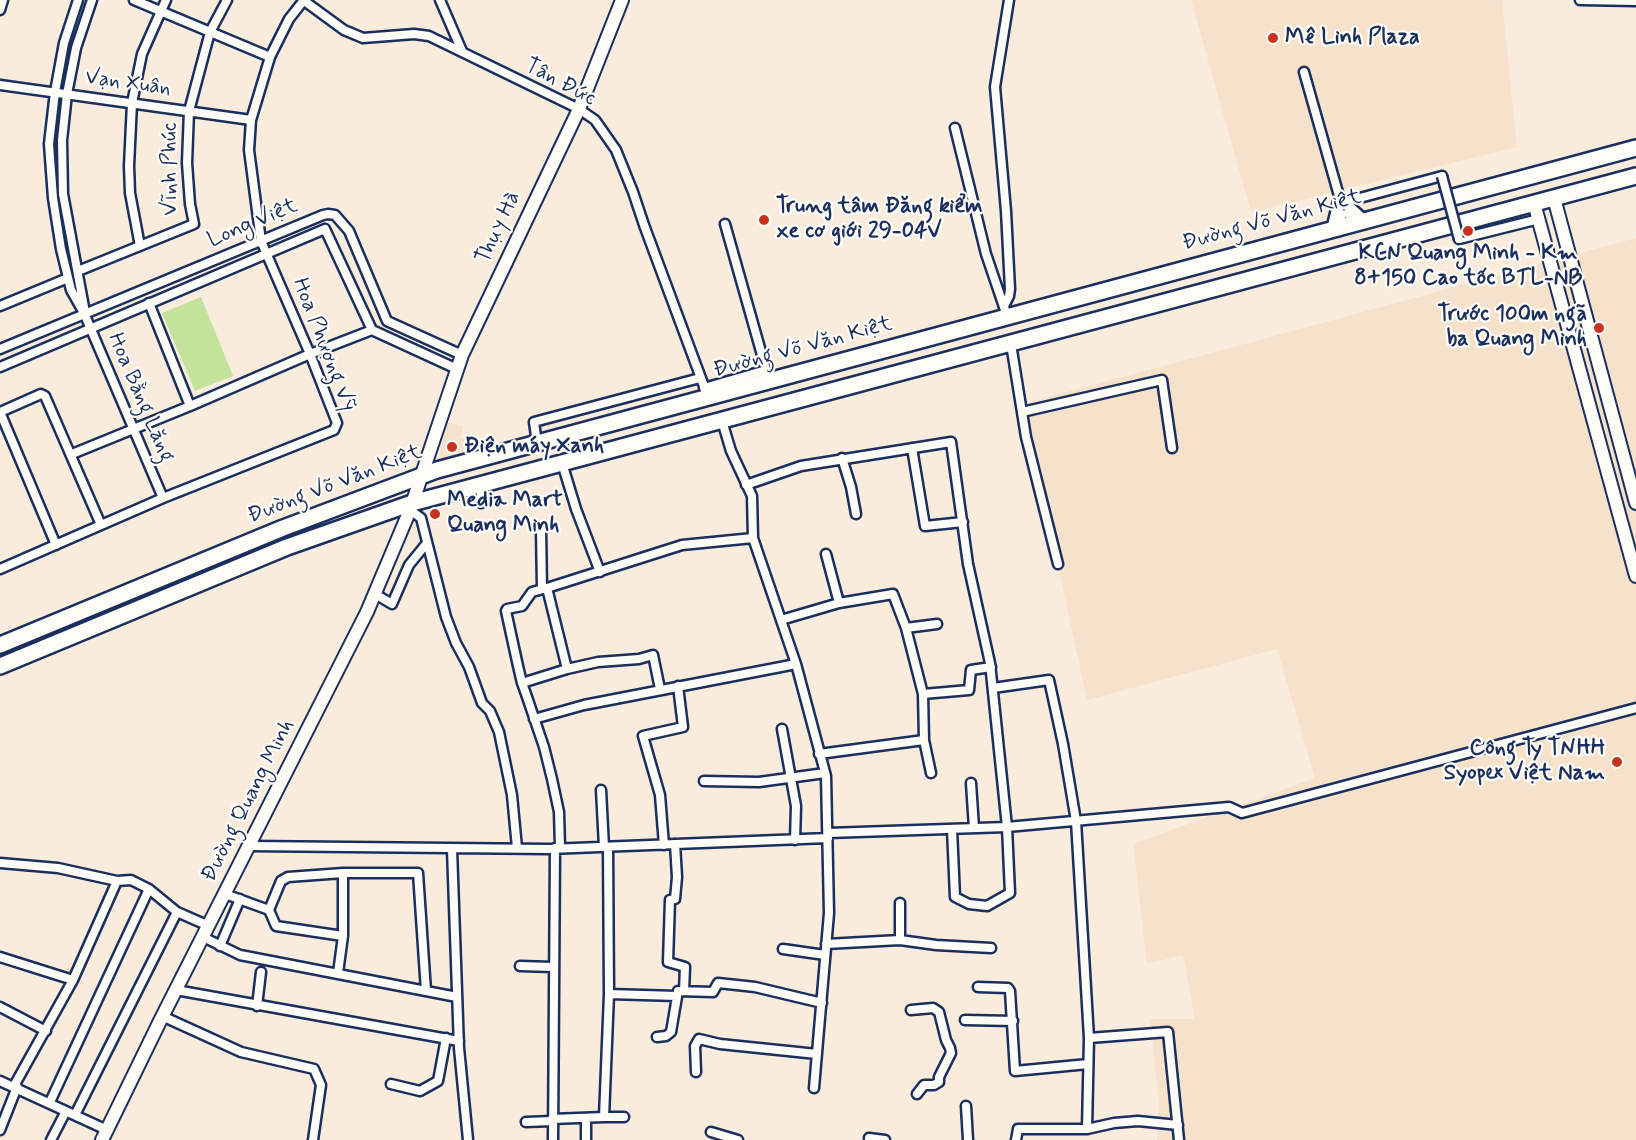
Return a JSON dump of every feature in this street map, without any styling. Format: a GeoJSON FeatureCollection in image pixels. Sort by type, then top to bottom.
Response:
{"type":"FeatureCollection","features":[{"type":"Feature","properties":{"kind":"highway","name":"Đường Võ Văn Kiệt"},"geometry":{"type":"LineString","coordinates":[[0,645],[273,532],[437,470],[537,443],[706,392],[1005,311],[1176,271],[1358,218],[1488,188],[1636,148]]}},
{"type":"Feature","properties":{"kind":"highway"},"geometry":{"type":"LineString","coordinates":[[1546,172],[1554,198]]}},
{"type":"Feature","properties":{"kind":"highway","name":"Đường Võ Văn Kiệt"},"geometry":{"type":"LineString","coordinates":[[0,666],[287,546],[481,485],[1636,176]]}},
{"type":"Feature","properties":{"kind":"highway"},"geometry":{"type":"LineString","coordinates":[[1526,177],[1534,203]]}},
{"type":"Feature","properties":{"kind":"highway"},"geometry":{"type":"LineString","coordinates":[[1336,224],[1341,203],[1358,218]]}},
{"type":"Feature","properties":{"kind":"street"},"geometry":{"type":"LineString","coordinates":[[0,10],[3,0]]}},
{"type":"Feature","properties":{"kind":"street","name":"Hoa Bằng Lăng"},"geometry":{"type":"LineString","coordinates":[[78,0],[64,43],[55,92],[49,144],[54,208],[71,290],[84,313],[163,498]]}},
{"type":"Feature","properties":{"kind":"street","name":"Hoa Bằng Lăng"},"geometry":{"type":"LineString","coordinates":[[84,313],[63,194],[62,140],[67,94],[76,48],[92,0]]}},
{"type":"Feature","properties":{"kind":"street"},"geometry":{"type":"LineString","coordinates":[[134,0],[270,57]]}},
{"type":"Feature","properties":{"kind":"street"},"geometry":{"type":"LineString","coordinates":[[140,246],[130,193],[129,141],[132,103],[142,54],[159,11],[166,0]]}},
{"type":"Feature","properties":{"kind":"street","name":"Vĩnh Phúc"},"geometry":{"type":"LineString","coordinates":[[78,271],[194,224],[187,163],[189,111],[210,32],[227,0]]}},
{"type":"Feature","properties":{"kind":"street","name":"Tân Đức"},"geometry":{"type":"LineString","coordinates":[[304,0],[344,30],[363,38],[414,34],[429,36],[579,109],[595,120],[616,150],[706,392]]}},
{"type":"Feature","properties":{"kind":"street","name":"Hoa Phượng Vỹ"},"geometry":{"type":"LineString","coordinates":[[0,569],[163,498],[334,430],[338,423],[261,241],[249,150],[251,120],[270,57],[289,19],[304,0]]}},
{"type":"Feature","properties":{"kind":"street"},"geometry":{"type":"LineString","coordinates":[[440,0],[462,52]]}},
{"type":"Feature","properties":{"kind":"street","name":"Thụy Hà"},"geometry":{"type":"LineString","coordinates":[[421,476],[462,355],[579,109],[622,0]]}},
{"type":"Feature","properties":{"kind":"street"},"geometry":{"type":"LineString","coordinates":[[1005,311],[1010,289],[995,87],[1009,0]]}},
{"type":"Feature","properties":{"kind":"street"},"geometry":{"type":"LineString","coordinates":[[1580,0],[1636,1]]}},
{"type":"Feature","properties":{"kind":"street"},"geometry":{"type":"LineString","coordinates":[[1304,72],[1341,203],[1442,176],[1459,239],[1558,213]]}},
{"type":"Feature","properties":{"kind":"street","name":"Vạn Xuân"},"geometry":{"type":"LineString","coordinates":[[0,85],[251,120]]}},
{"type":"Feature","properties":{"kind":"street"},"geometry":{"type":"LineString","coordinates":[[955,128],[986,254],[1005,311]]}},
{"type":"Feature","properties":{"kind":"street"},"geometry":{"type":"LineString","coordinates":[[1554,198],[1636,503]]}},
{"type":"Feature","properties":{"kind":"street"},"geometry":{"type":"LineString","coordinates":[[1534,203],[1636,576]]}},
{"type":"Feature","properties":{"kind":"street","name":"Long Việt"},"geometry":{"type":"LineString","coordinates":[[0,349],[323,215],[335,215],[349,231],[387,321],[462,355]]}},
{"type":"Feature","properties":{"kind":"street"},"geometry":{"type":"LineString","coordinates":[[325,229],[335,215]]}},
{"type":"Feature","properties":{"kind":"street"},"geometry":{"type":"LineString","coordinates":[[725,224],[767,375]]}},
{"type":"Feature","properties":{"kind":"street","name":"Long Việt"},"geometry":{"type":"LineString","coordinates":[[0,367],[325,229],[372,330]]}},
{"type":"Feature","properties":{"kind":"street"},"geometry":{"type":"LineString","coordinates":[[0,306],[68,278]]}},
{"type":"Feature","properties":{"kind":"street"},"geometry":{"type":"LineString","coordinates":[[149,303],[190,406]]}},
{"type":"Feature","properties":{"kind":"street"},"geometry":{"type":"LineString","coordinates":[[72,454],[372,330],[457,369]]}},
{"type":"Feature","properties":{"kind":"street"},"geometry":{"type":"LineString","coordinates":[[1011,344],[1026,437],[1058,564]]}},
{"type":"Feature","properties":{"kind":"street"},"geometry":{"type":"LineString","coordinates":[[537,443],[534,422],[700,378]]}},
{"type":"Feature","properties":{"kind":"street"},"geometry":{"type":"LineString","coordinates":[[1022,412],[1162,380],[1172,448]]}},
{"type":"Feature","properties":{"kind":"street"},"geometry":{"type":"LineString","coordinates":[[56,544],[0,412],[40,394],[45,396],[101,525]]}},
{"type":"Feature","properties":{"kind":"street"},"geometry":{"type":"LineString","coordinates":[[722,421],[730,451],[752,496],[753,538],[796,664],[825,773],[829,913],[814,1088]]}},
{"type":"Feature","properties":{"kind":"street"},"geometry":{"type":"LineString","coordinates":[[746,485],[801,466],[951,442],[968,564],[991,667],[1008,827],[1010,893],[987,906],[969,904],[955,897],[952,829]]}},
{"type":"Feature","properties":{"kind":"street"},"geometry":{"type":"LineString","coordinates":[[912,448],[925,526],[963,522]]}},
{"type":"Feature","properties":{"kind":"street"},"geometry":{"type":"LineString","coordinates":[[842,458],[856,514]]}},
{"type":"Feature","properties":{"kind":"street"},"geometry":{"type":"LineString","coordinates":[[562,463],[576,509],[600,572]]}},
{"type":"Feature","properties":{"kind":"street","name":"Đường Quang Minh"},"geometry":{"type":"LineString","coordinates":[[105,1135],[162,1016],[320,708],[375,594],[411,507],[421,476]]}},
{"type":"Feature","properties":{"kind":"street"},"geometry":{"type":"LineString","coordinates":[[481,485],[481,503]]}},
{"type":"Feature","properties":{"kind":"street"},"geometry":{"type":"LineString","coordinates":[[411,507],[421,519],[439,591],[456,644],[469,668],[482,703],[490,711],[499,732],[512,795],[517,849]]}},
{"type":"Feature","properties":{"kind":"street"},"geometry":{"type":"LineString","coordinates":[[541,529],[544,588],[567,669]]}},
{"type":"Feature","properties":{"kind":"street"},"geometry":{"type":"LineString","coordinates":[[553,1140],[553,967],[559,812],[544,747],[522,682],[506,611],[522,606],[532,592],[682,545],[753,538]]}},
{"type":"Feature","properties":{"kind":"street"},"geometry":{"type":"LineString","coordinates":[[375,594],[392,604],[409,564],[427,543]]}},
{"type":"Feature","properties":{"kind":"street"},"geometry":{"type":"LineString","coordinates":[[826,554],[839,603]]}},
{"type":"Feature","properties":{"kind":"street"},"geometry":{"type":"LineString","coordinates":[[782,620],[839,603],[893,594],[906,628],[923,694],[924,740],[931,774]]}},
{"type":"Feature","properties":{"kind":"street"},"geometry":{"type":"LineString","coordinates":[[906,628],[937,624]]}},
{"type":"Feature","properties":{"kind":"street"},"geometry":{"type":"LineString","coordinates":[[522,682],[598,662],[639,659],[653,655],[660,689]]}},
{"type":"Feature","properties":{"kind":"street"},"geometry":{"type":"LineString","coordinates":[[534,719],[584,705],[660,689],[796,664]]}},
{"type":"Feature","properties":{"kind":"street"},"geometry":{"type":"LineString","coordinates":[[923,694],[969,690],[971,670],[991,667]]}},
{"type":"Feature","properties":{"kind":"street"},"geometry":{"type":"LineString","coordinates":[[993,688],[1049,680],[1063,744],[1076,821],[1089,1038],[1087,1129]]}},
{"type":"Feature","properties":{"kind":"street"},"geometry":{"type":"LineString","coordinates":[[664,845],[660,795],[643,736],[683,727],[678,686]]}},
{"type":"Feature","properties":{"kind":"street"},"geometry":{"type":"LineString","coordinates":[[249,846],[452,849],[606,847],[795,840],[828,836],[1008,827],[1229,807],[1242,813],[1636,708]]}},
{"type":"Feature","properties":{"kind":"street"},"geometry":{"type":"LineString","coordinates":[[782,729],[796,806],[795,840]]}},
{"type":"Feature","properties":{"kind":"street"},"geometry":{"type":"LineString","coordinates":[[819,754],[924,740]]}},
{"type":"Feature","properties":{"kind":"street"},"geometry":{"type":"LineString","coordinates":[[704,781],[759,782],[825,773]]}},
{"type":"Feature","properties":{"kind":"street"},"geometry":{"type":"LineString","coordinates":[[971,783],[974,828]]}},
{"type":"Feature","properties":{"kind":"street"},"geometry":{"type":"LineString","coordinates":[[601,790],[606,847],[609,994],[604,1117]]}},
{"type":"Feature","properties":{"kind":"street"},"geometry":{"type":"LineString","coordinates":[[657,1037],[666,1036],[671,1032],[685,966],[668,962],[670,900],[675,899],[677,877],[675,844]]}},
{"type":"Feature","properties":{"kind":"street"},"geometry":{"type":"LineString","coordinates":[[452,849],[459,1041],[468,1140]]}},
{"type":"Feature","properties":{"kind":"street"},"geometry":{"type":"LineString","coordinates":[[0,863],[58,868],[117,881],[131,880],[149,889],[206,932],[220,946],[240,955],[457,997]]}},
{"type":"Feature","properties":{"kind":"street"},"geometry":{"type":"LineString","coordinates":[[343,936],[276,926],[269,910],[281,881],[343,873],[417,873],[426,991]]}},
{"type":"Feature","properties":{"kind":"street"},"geometry":{"type":"LineString","coordinates":[[338,973],[343,936],[343,873]]}},
{"type":"Feature","properties":{"kind":"street"},"geometry":{"type":"LineString","coordinates":[[0,1130],[16,1087],[73,980],[117,881]]}},
{"type":"Feature","properties":{"kind":"street"},"geometry":{"type":"LineString","coordinates":[[50,1102],[149,889]]}},
{"type":"Feature","properties":{"kind":"street"},"geometry":{"type":"LineString","coordinates":[[225,894],[269,910]]}},
{"type":"Feature","properties":{"kind":"street"},"geometry":{"type":"LineString","coordinates":[[220,946],[240,899]]}},
{"type":"Feature","properties":{"kind":"street"},"geometry":{"type":"LineString","coordinates":[[900,903],[900,940]]}},
{"type":"Feature","properties":{"kind":"street"},"geometry":{"type":"LineString","coordinates":[[75,1115],[177,912]]}},
{"type":"Feature","properties":{"kind":"street"},"geometry":{"type":"LineString","coordinates":[[826,945],[900,940],[936,945],[991,948]]}},
{"type":"Feature","properties":{"kind":"street"},"geometry":{"type":"LineString","coordinates":[[783,949],[825,955]]}},
{"type":"Feature","properties":{"kind":"street"},"geometry":{"type":"LineString","coordinates":[[0,957],[73,980]]}},
{"type":"Feature","properties":{"kind":"street"},"geometry":{"type":"LineString","coordinates":[[520,966],[553,967]]}},
{"type":"Feature","properties":{"kind":"street"},"geometry":{"type":"LineString","coordinates":[[257,1006],[261,972]]}},
{"type":"Feature","properties":{"kind":"street"},"geometry":{"type":"LineString","coordinates":[[609,994],[713,993],[718,983],[755,987],[822,1003]]}},
{"type":"Feature","properties":{"kind":"street"},"geometry":{"type":"LineString","coordinates":[[978,987],[1008,988],[1010,991],[1015,1071],[1088,1064]]}},
{"type":"Feature","properties":{"kind":"street"},"geometry":{"type":"LineString","coordinates":[[176,990],[459,1041]]}},
{"type":"Feature","properties":{"kind":"street"},"geometry":{"type":"LineString","coordinates":[[0,1007],[46,1031]]}},
{"type":"Feature","properties":{"kind":"street"},"geometry":{"type":"LineString","coordinates":[[911,1010],[933,1008],[939,1012],[951,1053],[939,1077],[939,1082],[934,1085],[924,1085],[917,1094]]}},
{"type":"Feature","properties":{"kind":"street"},"geometry":{"type":"LineString","coordinates":[[162,1016],[241,1052],[314,1069],[321,1085],[313,1140]]}},
{"type":"Feature","properties":{"kind":"street"},"geometry":{"type":"LineString","coordinates":[[965,1020],[1013,1021]]}},
{"type":"Feature","properties":{"kind":"street"},"geometry":{"type":"LineString","coordinates":[[1089,1038],[1168,1032],[1179,1140]]}},
{"type":"Feature","properties":{"kind":"street"},"geometry":{"type":"LineString","coordinates":[[391,1084],[420,1091],[438,1081],[446,1038]]}},
{"type":"Feature","properties":{"kind":"street"},"geometry":{"type":"LineString","coordinates":[[696,1072],[695,1046],[699,1040],[817,1054]]}},
{"type":"Feature","properties":{"kind":"street"},"geometry":{"type":"LineString","coordinates":[[0,1080],[75,1115],[105,1135]]}},
{"type":"Feature","properties":{"kind":"street"},"geometry":{"type":"LineString","coordinates":[[966,1106],[968,1140]]}},
{"type":"Feature","properties":{"kind":"street"},"geometry":{"type":"LineString","coordinates":[[51,1140],[66,1111]]}},
{"type":"Feature","properties":{"kind":"street"},"geometry":{"type":"LineString","coordinates":[[526,1122],[604,1117],[624,1118]]}},
{"type":"Feature","properties":{"kind":"street"},"geometry":{"type":"LineString","coordinates":[[586,1118],[586,1140]]}},
{"type":"Feature","properties":{"kind":"street"},"geometry":{"type":"LineString","coordinates":[[1016,1140],[1018,1129],[1087,1129],[1138,1121],[1178,1125]]}},
{"type":"Feature","properties":{"kind":"street"},"geometry":{"type":"LineString","coordinates":[[1068,1140],[1069,1130]]}},
{"type":"Feature","properties":{"kind":"street"},"geometry":{"type":"LineString","coordinates":[[711,1132],[738,1140]]}},
{"type":"Feature","properties":{"kind":"street"},"geometry":{"type":"LineString","coordinates":[[869,1138],[885,1140]]}},
{"type":"Feature","properties":{"kind":"shaded area"},"geometry":{"type":"Polygon","coordinates":[[[1191,0],[1502,0],[1517,147],[1251,212],[1191,0]]]}},
{"type":"Feature","properties":{"kind":"shaded area"},"geometry":{"type":"Polygon","coordinates":[[[1636,238],[1636,1140],[1157,1140],[1159,1103],[1150,1019],[1195,1019],[1183,955],[1147,964],[1133,844],[1315,778],[1277,649],[1087,700],[1023,404],[1636,238]]]}},
{"type":"Feature","properties":{"kind":"shaded area","name":"Điện máy Xanh"},"geometry":{"type":"Polygon","coordinates":[[[447,422],[463,426],[460,438],[466,440],[467,436],[474,438],[473,458],[437,465],[447,422]]]}},
{"type":"Feature","properties":{"kind":"green space"},"geometry":{"type":"Polygon","coordinates":[[[201,297],[233,376],[195,391],[162,313],[201,297]]]}},
{"type":"Feature","properties":{"kind":"place","name":"Mê Linh Plaza"},"geometry":{"type":"Point","coordinates":[1273,38]}},
{"type":"Feature","properties":{"kind":"place","name":"Trung tâm Đăng kiểm xe cơ giới 29-04V"},"geometry":{"type":"Point","coordinates":[764,220]}},
{"type":"Feature","properties":{"kind":"place","name":"KCN Quang Minh - Km 8+150 Cao tốc BTL-NB"},"geometry":{"type":"Point","coordinates":[1468,231]}},
{"type":"Feature","properties":{"kind":"place","name":"Trước 100m ngã ba Quang Minh"},"geometry":{"type":"Point","coordinates":[1599,328]}},
{"type":"Feature","properties":{"kind":"place","name":"Điện máy Xanh"},"geometry":{"type":"Point","coordinates":[452,447]}},
{"type":"Feature","properties":{"kind":"place","name":"Media Mart Quang Minh"},"geometry":{"type":"Point","coordinates":[435,514]}},
{"type":"Feature","properties":{"kind":"place","name":"Công Ty TNHH Syopex Việt Nam"},"geometry":{"type":"Point","coordinates":[1617,762]}}]}
